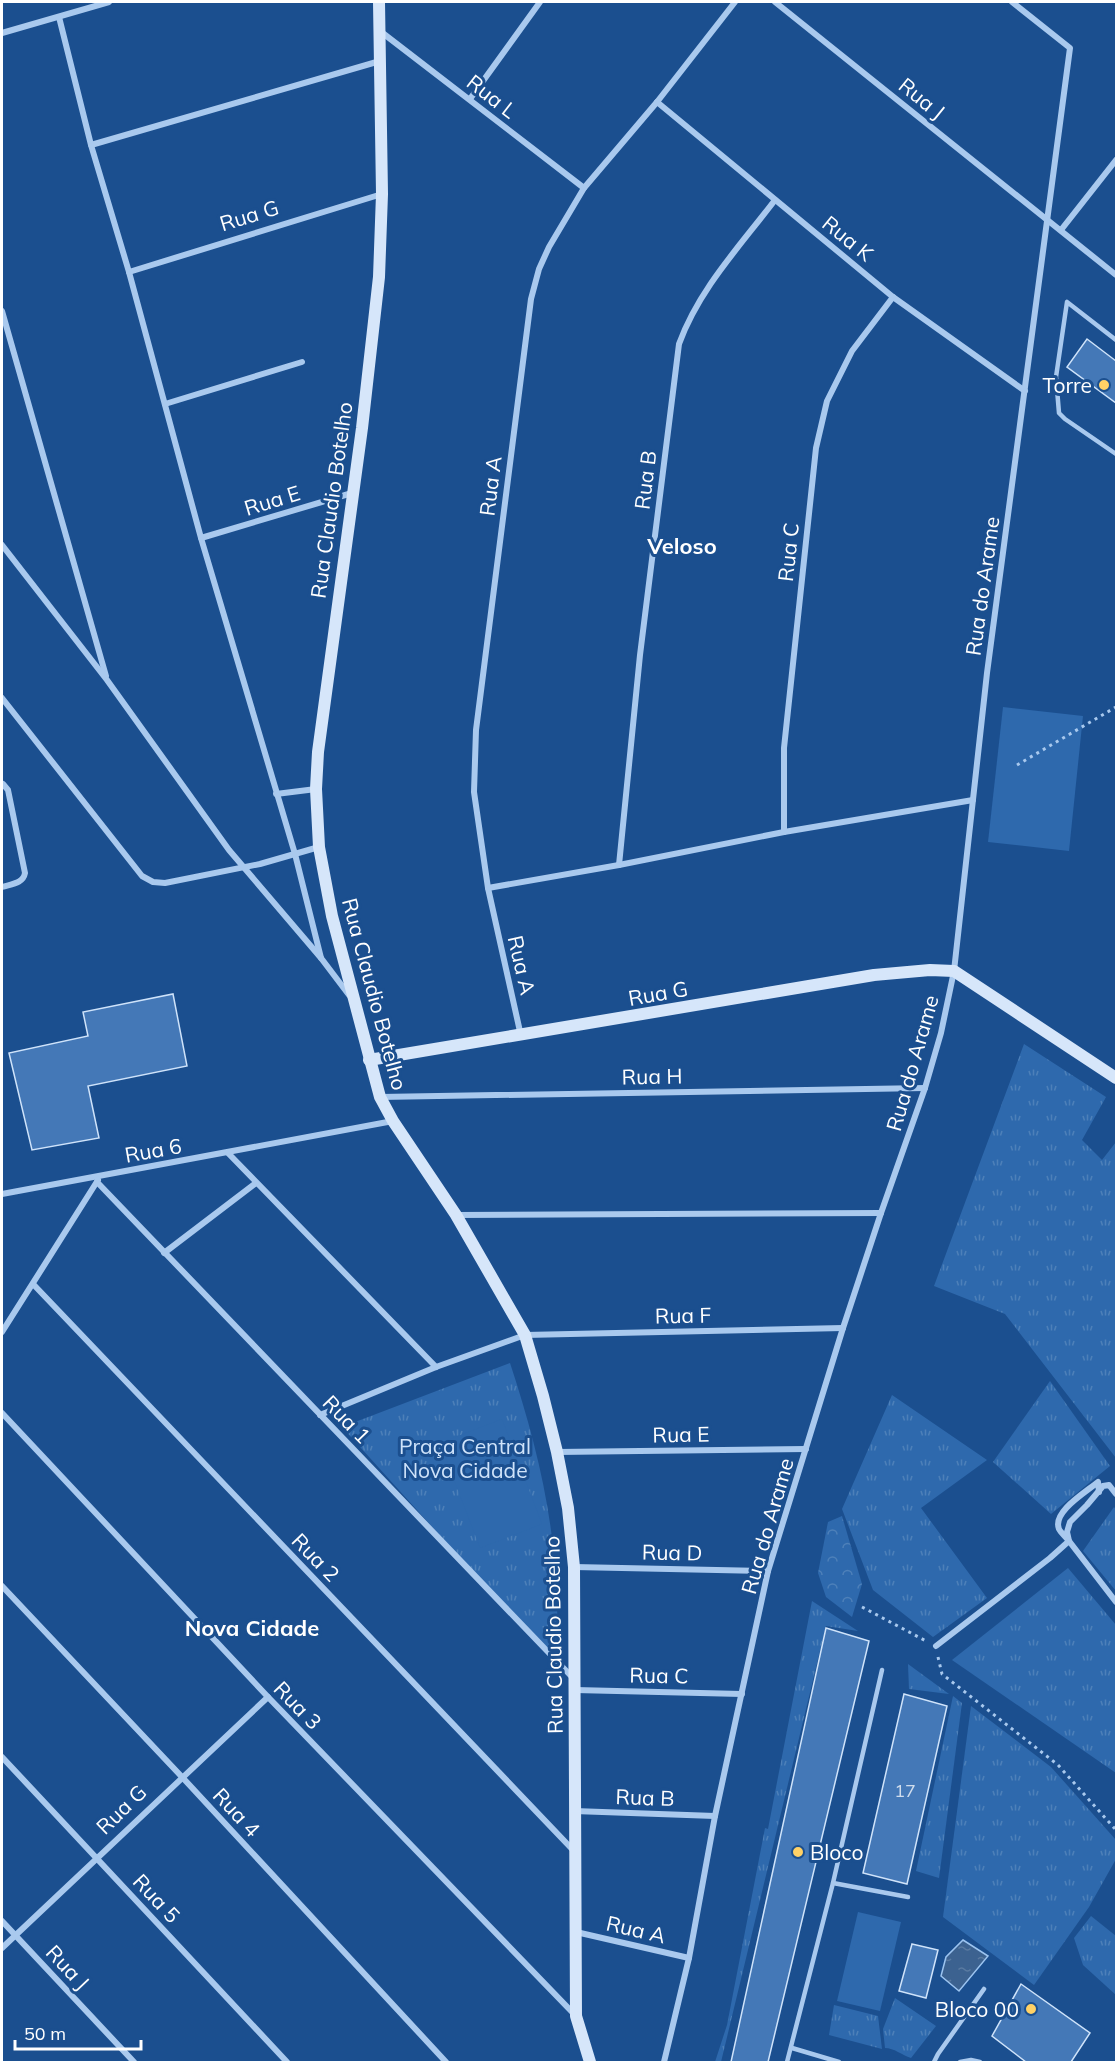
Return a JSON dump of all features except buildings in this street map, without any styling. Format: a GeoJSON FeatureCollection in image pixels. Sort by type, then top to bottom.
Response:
{"type":"FeatureCollection","features":[{"type":"Feature","properties":{"kind":"street"},"geometry":{"type":"LineString","coordinates":[[2,33],[110,2]]}},
{"type":"Feature","properties":{"kind":"street","name":"Rua Claudio Botelho"},"geometry":{"type":"LineString","coordinates":[[379,2],[381,194],[378,277],[321,730],[316,789],[319,847],[332,916],[380,1097],[393,1121],[456,1215],[525,1335],[557,1452],[574,1567],[576,2016],[590,2062]]}},
{"type":"Feature","properties":{"kind":"street"},"geometry":{"type":"LineString","coordinates":[[470,99],[540,2]]}},
{"type":"Feature","properties":{"kind":"street","name":"Rua A"},"geometry":{"type":"LineString","coordinates":[[521,1036],[488,888],[474,792],[476,730],[531,299],[539,269],[549,247],[584,188],[657,102],[735,2]]}},
{"type":"Feature","properties":{"kind":"street","name":"Rua J"},"geometry":{"type":"LineString","coordinates":[[775,2],[1116,275]]}},
{"type":"Feature","properties":{"kind":"street","name":"Rua do Arame"},"geometry":{"type":"LineString","coordinates":[[664,2062],[689,1958],[715,1816],[768,1570],[843,1328],[925,1088],[941,1033],[954,971],[987,673],[1070,48],[1012,2]]}},
{"type":"Feature","properties":{"kind":"street"},"geometry":{"type":"LineString","coordinates":[[59,17],[91,145],[129,272],[201,538],[295,854],[321,958]]}},
{"type":"Feature","properties":{"kind":"street","name":"Rua L"},"geometry":{"type":"LineString","coordinates":[[379,30],[584,188]]}},
{"type":"Feature","properties":{"kind":"street"},"geometry":{"type":"LineString","coordinates":[[91,145],[380,61]]}},
{"type":"Feature","properties":{"kind":"street","name":"Rua K"},"geometry":{"type":"LineString","coordinates":[[657,102],[893,297],[1025,391]]}},
{"type":"Feature","properties":{"kind":"street"},"geometry":{"type":"LineString","coordinates":[[1060,230],[1116,160]]}},
{"type":"Feature","properties":{"kind":"street","name":"Rua G"},"geometry":{"type":"LineString","coordinates":[[129,272],[381,194]]}},
{"type":"Feature","properties":{"kind":"street","name":"Rua B"},"geometry":{"type":"LineString","coordinates":[[619,865],[640,655],[679,344],[687,322],[707,287],[775,200]]}},
{"type":"Feature","properties":{"kind":"street","name":"Rua C"},"geometry":{"type":"LineString","coordinates":[[784,832],[784,748],[816,448],[827,401],[852,351],[893,297]]}},
{"type":"Feature","properties":{"kind":"street"},"geometry":{"type":"LineString","coordinates":[[2,311],[107,680]]}},
{"type":"Feature","properties":{"kind":"street"},"geometry":{"type":"LineString","coordinates":[[165,404],[302,362]]}},
{"type":"Feature","properties":{"kind":"street","name":"Rua E"},"geometry":{"type":"LineString","coordinates":[[201,538],[352,493]]}},
{"type":"Feature","properties":{"kind":"street"},"geometry":{"type":"LineString","coordinates":[[2,545],[107,680],[243,868],[321,958],[354,1001]]}},
{"type":"Feature","properties":{"kind":"street"},"geometry":{"type":"LineString","coordinates":[[2,698],[142,876],[153,882],[165,883],[243,868],[319,847]]}},
{"type":"Feature","properties":{"kind":"street"},"geometry":{"type":"LineString","coordinates":[[2,784],[8,790],[25,873],[24,878],[2,886]]}},
{"type":"Feature","properties":{"kind":"street"},"geometry":{"type":"LineString","coordinates":[[276,794],[316,789]]}},
{"type":"Feature","properties":{"kind":"street"},"geometry":{"type":"LineString","coordinates":[[488,888],[784,832],[973,800]]}},
{"type":"Feature","properties":{"kind":"street","name":"Rua G"},"geometry":{"type":"LineString","coordinates":[[369,1060],[874,975],[930,970],[954,971]]}},
{"type":"Feature","properties":{"kind":"street"},"geometry":{"type":"LineString","coordinates":[[954,971],[1116,1078]]}},
{"type":"Feature","properties":{"kind":"street","name":"Rua H"},"geometry":{"type":"LineString","coordinates":[[380,1097],[925,1088]]}},
{"type":"Feature","properties":{"kind":"street","name":"Rua 6"},"geometry":{"type":"LineString","coordinates":[[2,1194],[98,1179],[393,1121]]}},
{"type":"Feature","properties":{"kind":"street"},"geometry":{"type":"LineString","coordinates":[[228,1154],[435,1367]]}},
{"type":"Feature","properties":{"kind":"street"},"geometry":{"type":"LineString","coordinates":[[2,1332],[98,1179]]}},
{"type":"Feature","properties":{"kind":"street","name":"Rua 1"},"geometry":{"type":"LineString","coordinates":[[98,1179],[165,1253],[575,1685]]}},
{"type":"Feature","properties":{"kind":"street"},"geometry":{"type":"LineString","coordinates":[[165,1253],[256,1184]]}},
{"type":"Feature","properties":{"kind":"street"},"geometry":{"type":"LineString","coordinates":[[456,1215],[881,1213]]}},
{"type":"Feature","properties":{"kind":"street","name":"Rua 2"},"geometry":{"type":"LineString","coordinates":[[33,1284],[576,1853]]}},
{"type":"Feature","properties":{"kind":"street","name":"Rua F"},"geometry":{"type":"LineString","coordinates":[[320,1415],[435,1367],[525,1335],[843,1328]]}},
{"type":"Feature","properties":{"kind":"street","name":"Rua 3"},"geometry":{"type":"LineString","coordinates":[[2,1413],[268,1697],[576,2016]]}},
{"type":"Feature","properties":{"kind":"street","name":"Rua E"},"geometry":{"type":"LineString","coordinates":[[557,1452],[806,1449]]}},
{"type":"Feature","properties":{"kind":"street"},"geometry":{"type":"LineString","coordinates":[[1099,1492],[1098,1482],[1061,1512],[1058,1521],[1059,1529],[1116,1602]]}},
{"type":"Feature","properties":{"kind":"street"},"geometry":{"type":"LineString","coordinates":[[1069,1541],[1067,1532],[1070,1522],[1103,1486],[1109,1485],[1116,1494]]}},
{"type":"Feature","properties":{"kind":"street"},"geometry":{"type":"LineString","coordinates":[[936,1646],[1069,1541]]}},
{"type":"Feature","properties":{"kind":"street","name":"Rua D"},"geometry":{"type":"LineString","coordinates":[[574,1567],[768,1570]]}},
{"type":"Feature","properties":{"kind":"street","name":"Rua 4"},"geometry":{"type":"LineString","coordinates":[[2,1586],[446,2062]]}},
{"type":"Feature","properties":{"kind":"street","name":"Rua C"},"geometry":{"type":"LineString","coordinates":[[575,1685],[742,1694]]}},
{"type":"Feature","properties":{"kind":"street","name":"Rua G"},"geometry":{"type":"LineString","coordinates":[[2,1948],[268,1697]]}},
{"type":"Feature","properties":{"kind":"street","name":"Rua 5"},"geometry":{"type":"LineString","coordinates":[[2,1757],[287,2062]]}},
{"type":"Feature","properties":{"kind":"street","name":"Rua B"},"geometry":{"type":"LineString","coordinates":[[574,1811],[715,1816]]}},
{"type":"Feature","properties":{"kind":"street","name":"Rua J"},"geometry":{"type":"LineString","coordinates":[[2,1921],[134,2062]]}},
{"type":"Feature","properties":{"kind":"street","name":"Rua A"},"geometry":{"type":"LineString","coordinates":[[576,1932],[689,1958]]}},
{"type":"Feature","properties":{"kind":"lane"},"geometry":{"type":"LineString","coordinates":[[1116,340],[1067,302],[1056,377],[1059,413],[1116,454]]}},
{"type":"Feature","properties":{"kind":"lane"},"geometry":{"type":"LineString","coordinates":[[787,2062],[833,1883],[882,1670]]}},
{"type":"Feature","properties":{"kind":"lane"},"geometry":{"type":"LineString","coordinates":[[833,1883],[908,1897]]}},
{"type":"Feature","properties":{"kind":"lane"},"geometry":{"type":"LineString","coordinates":[[933,2062],[984,1989]]}},
{"type":"Feature","properties":{"kind":"lane"},"geometry":{"type":"LineString","coordinates":[[792,2048],[839,2062]]}},
{"type":"Feature","properties":{"kind":"lane"},"geometry":{"type":"LineString","coordinates":[[960,2062],[980,2062]]}},
{"type":"Feature","properties":{"kind":"path"},"geometry":{"type":"LineString","coordinates":[[1017,765],[1116,707]]}},
{"type":"Feature","properties":{"kind":"path"},"geometry":{"type":"LineString","coordinates":[[862,1607],[936,1646],[942,1674],[1058,1765],[1116,1830]]}},
{"type":"Feature","properties":{"kind":"green space"},"geometry":{"type":"Polygon","coordinates":[[[1003,707],[1083,716],[1069,851],[988,842],[1003,707]]]}},
{"type":"Feature","properties":{"kind":"green space"},"geometry":{"type":"Polygon","coordinates":[[[1024,1044],[1106,1097],[1082,1140],[1102,1160],[1116,1142],[1116,1458],[1005,1314],[934,1286],[1024,1044]]]}},
{"type":"Feature","properties":{"kind":"green space","name":"Praça Central Nova Cidade"},"geometry":{"type":"Polygon","coordinates":[[[510,1363],[533,1439],[549,1516],[557,1591],[558,1656],[555,1657],[463,1561],[342,1427],[510,1363]]]}},
{"type":"Feature","properties":{"kind":"green space"},"geometry":{"type":"Polygon","coordinates":[[[1050,1381],[1110,1466],[1051,1514],[993,1462],[1050,1381]]]}},
{"type":"Feature","properties":{"kind":"green space"},"geometry":{"type":"Polygon","coordinates":[[[892,1395],[987,1460],[921,1508],[987,1598],[933,1637],[873,1590],[842,1509],[892,1395]]]}},
{"type":"Feature","properties":{"kind":"green space"},"geometry":{"type":"Polygon","coordinates":[[[502,1419],[542,1524],[480,1548],[440,1443],[502,1419]]]}},
{"type":"Feature","properties":{"kind":"green space"},"geometry":{"type":"Polygon","coordinates":[[[1114,1507],[1116,1510],[1116,1591],[1083,1551],[1114,1507]]]}},
{"type":"Feature","properties":{"kind":"green space"},"geometry":{"type":"Polygon","coordinates":[[[842,1516],[862,1584],[852,1617],[826,1597],[818,1573],[828,1522],[842,1516]]]}},
{"type":"Feature","properties":{"kind":"green space"},"geometry":{"type":"Polygon","coordinates":[[[1068,1568],[1116,1625],[1116,1773],[952,1660],[1068,1568]]]}},
{"type":"Feature","properties":{"kind":"green space"},"geometry":{"type":"Polygon","coordinates":[[[812,1601],[858,1631],[826,1626],[721,2062],[715,2062],[727,2025],[812,1601]]]}},
{"type":"Feature","properties":{"kind":"green space"},"geometry":{"type":"Polygon","coordinates":[[[908,1664],[949,1694],[909,1689],[908,1664]]]}},
{"type":"Feature","properties":{"kind":"green space"},"geometry":{"type":"Polygon","coordinates":[[[953,1696],[962,1703],[939,1878],[916,1871],[953,1696]]]}},
{"type":"Feature","properties":{"kind":"green space"},"geometry":{"type":"Polygon","coordinates":[[[971,1706],[1051,1767],[1116,1840],[1116,1859],[1089,1907],[1034,1985],[943,1917],[971,1706]]]}},
{"type":"Feature","properties":{"kind":"green space"},"geometry":{"type":"Polygon","coordinates":[[[858,1912],[901,1922],[880,2011],[837,2001],[858,1912]]]}},
{"type":"Feature","properties":{"kind":"green space"},"geometry":{"type":"Polygon","coordinates":[[[1091,1916],[1116,1936],[1116,1995],[1083,1965],[1074,1938],[1091,1916]]]}},
{"type":"Feature","properties":{"kind":"green space"},"geometry":{"type":"Polygon","coordinates":[[[895,1998],[936,2026],[911,2058],[885,2048],[883,2029],[895,1998]]]}},
{"type":"Feature","properties":{"kind":"green space"},"geometry":{"type":"Polygon","coordinates":[[[834,2005],[878,2016],[882,2049],[829,2035],[834,2005]]]}},
{"type":"Feature","properties":{"kind":"water"},"geometry":{"type":"Polygon","coordinates":[[[963,1940],[988,1956],[959,1991],[941,1976],[946,1957],[963,1940]]]}},
{"type":"Feature","properties":{"kind":"place","name":"Torre"},"geometry":{"type":"Point","coordinates":[1104,385]}},
{"type":"Feature","properties":{"kind":"place","name":"Bloco"},"geometry":{"type":"Point","coordinates":[798,1852]}},
{"type":"Feature","properties":{"kind":"place","name":"Bloco 00"},"geometry":{"type":"Point","coordinates":[1031,2009]}},
{"type":"Feature","properties":{"kind":"district","name":"Veloso"},"geometry":{"type":"Point","coordinates":[682,546]}},
{"type":"Feature","properties":{"kind":"district","name":"Nova Cidade"},"geometry":{"type":"Point","coordinates":[252,1628]}}]}
